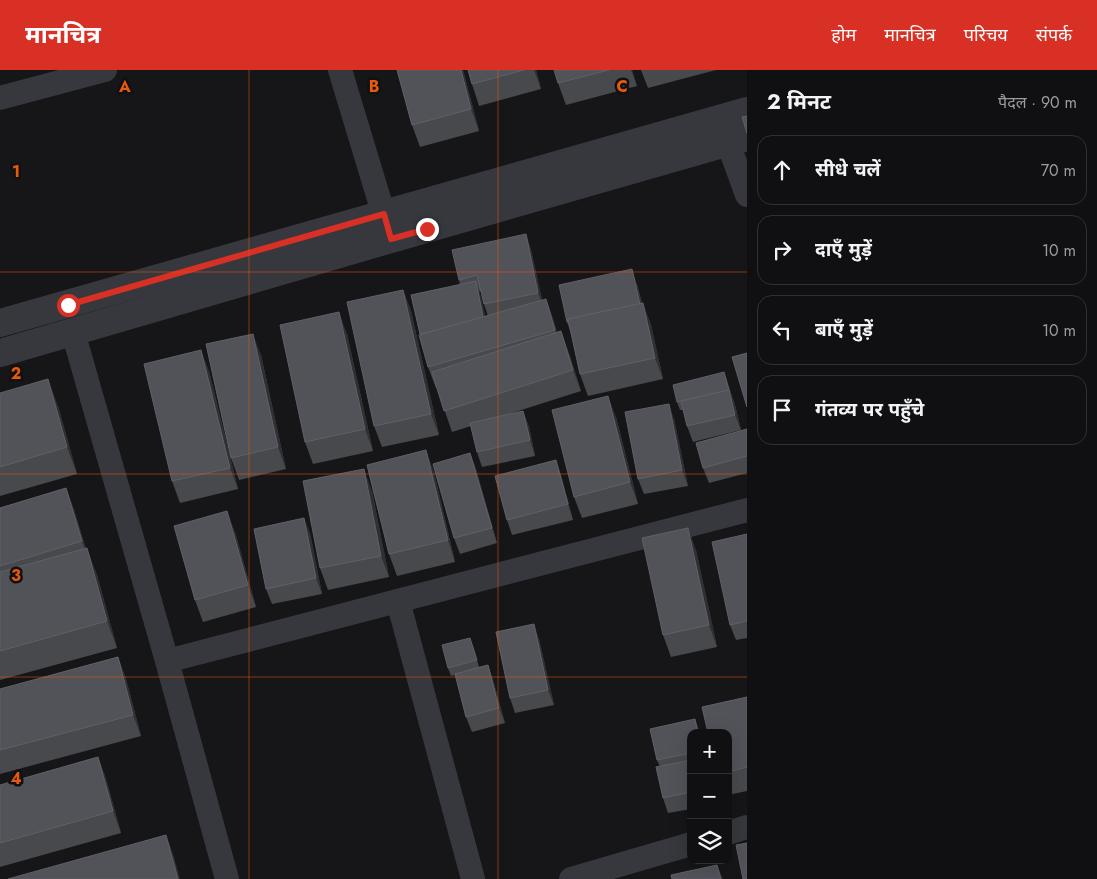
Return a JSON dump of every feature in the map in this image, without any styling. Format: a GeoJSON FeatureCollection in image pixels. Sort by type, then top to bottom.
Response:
{"type":"FeatureCollection","features":[{"type":"Feature","properties":{"kind":"street"},"geometry":{"type":"LineString","coordinates":[[0,98],[66,75],[104,70]]}},
{"type":"Feature","properties":{"kind":"street"},"geometry":{"type":"LineString","coordinates":[[340,70],[388,227]]}},
{"type":"Feature","properties":{"kind":"street"},"geometry":{"type":"LineString","coordinates":[[0,353],[73,332],[388,227],[747,111]]}},
{"type":"Feature","properties":{"kind":"street"},"geometry":{"type":"LineString","coordinates":[[0,323],[738,140],[747,195]]}},
{"type":"Feature","properties":{"kind":"street"},"geometry":{"type":"LineString","coordinates":[[73,332],[227,879]]}},
{"type":"Feature","properties":{"kind":"street"},"geometry":{"type":"LineString","coordinates":[[167,661],[747,510]]}},
{"type":"Feature","properties":{"kind":"street"},"geometry":{"type":"LineString","coordinates":[[398,601],[473,879]]}},
{"type":"Feature","properties":{"kind":"street"},"geometry":{"type":"LineString","coordinates":[[732,832],[747,828]]}},
{"type":"Feature","properties":{"kind":"street"},"geometry":{"type":"LineString","coordinates":[[571,879],[687,845]]}},
{"type":"Feature","properties":{"kind":"building"},"geometry":{"type":"Polygon","coordinates":[[[397,70],[461,70],[471,109],[412,125],[397,70]]]}},
{"type":"Feature","properties":{"kind":"building"},"geometry":{"type":"Polygon","coordinates":[[[468,70],[524,70],[472,84],[468,70]]]}},
{"type":"Feature","properties":{"kind":"building"},"geometry":{"type":"Polygon","coordinates":[[[554,70],[609,70],[558,83],[554,70]]]}},
{"type":"Feature","properties":{"kind":"building"},"geometry":{"type":"Polygon","coordinates":[[[747,116],[747,133],[742,117],[747,116]]]}},
{"type":"Feature","properties":{"kind":"building"},"geometry":{"type":"Polygon","coordinates":[[[526,234],[538,293],[484,304],[477,275],[459,280],[452,250],[526,234]]]}},
{"type":"Feature","properties":{"kind":"building"},"geometry":{"type":"Polygon","coordinates":[[[632,269],[640,304],[568,319],[569,322],[567,322],[559,285],[632,269]]]}},
{"type":"Feature","properties":{"kind":"building"},"geometry":{"type":"Polygon","coordinates":[[[476,281],[483,317],[420,334],[411,295],[476,281]]]}},
{"type":"Feature","properties":{"kind":"building"},"geometry":{"type":"Polygon","coordinates":[[[403,290],[431,414],[374,426],[347,302],[403,290]]]}},
{"type":"Feature","properties":{"kind":"building"},"geometry":{"type":"Polygon","coordinates":[[[546,299],[555,330],[428,367],[419,335],[546,299]]]}},
{"type":"Feature","properties":{"kind":"building"},"geometry":{"type":"Polygon","coordinates":[[[643,303],[655,358],[580,374],[568,319],[643,303]]]}},
{"type":"Feature","properties":{"kind":"building"},"geometry":{"type":"Polygon","coordinates":[[[339,312],[365,429],[305,442],[280,325],[339,312]]]}},
{"type":"Feature","properties":{"kind":"building"},"geometry":{"type":"Polygon","coordinates":[[[561,331],[573,370],[444,411],[432,372],[561,331]]]}},
{"type":"Feature","properties":{"kind":"building"},"geometry":{"type":"Polygon","coordinates":[[[253,334],[278,447],[231,458],[206,344],[253,334]]]}},
{"type":"Feature","properties":{"kind":"building"},"geometry":{"type":"Polygon","coordinates":[[[201,350],[230,468],[172,481],[144,364],[201,350]]]}},
{"type":"Feature","properties":{"kind":"building"},"geometry":{"type":"Polygon","coordinates":[[[747,353],[747,407],[732,357],[747,353]]]}},
{"type":"Feature","properties":{"kind":"building"},"geometry":{"type":"Polygon","coordinates":[[[724,372],[729,390],[677,402],[673,385],[724,372]]]}},
{"type":"Feature","properties":{"kind":"building"},"geometry":{"type":"Polygon","coordinates":[[[48,379],[67,447],[0,467],[0,393],[48,379]]]}},
{"type":"Feature","properties":{"kind":"building"},"geometry":{"type":"Polygon","coordinates":[[[729,390],[735,415],[687,426],[681,401],[729,390]]]}},
{"type":"Feature","properties":{"kind":"building"},"geometry":{"type":"Polygon","coordinates":[[[608,396],[630,482],[574,497],[552,410],[608,396]]]}},
{"type":"Feature","properties":{"kind":"building"},"geometry":{"type":"Polygon","coordinates":[[[669,404],[682,470],[638,479],[625,412],[669,404]]]}},
{"type":"Feature","properties":{"kind":"building"},"geometry":{"type":"Polygon","coordinates":[[[523,411],[530,440],[477,452],[470,423],[523,411]]]}},
{"type":"Feature","properties":{"kind":"building"},"geometry":{"type":"Polygon","coordinates":[[[747,429],[747,456],[703,468],[696,443],[747,429]]]}},
{"type":"Feature","properties":{"kind":"building"},"geometry":{"type":"Polygon","coordinates":[[[426,450],[448,540],[389,554],[367,465],[426,450]]]}},
{"type":"Feature","properties":{"kind":"building"},"geometry":{"type":"Polygon","coordinates":[[[470,453],[492,528],[454,538],[433,464],[470,453]]]}},
{"type":"Feature","properties":{"kind":"building"},"geometry":{"type":"Polygon","coordinates":[[[556,460],[568,504],[507,520],[495,476],[556,460]]]}},
{"type":"Feature","properties":{"kind":"building"},"geometry":{"type":"Polygon","coordinates":[[[364,469],[381,556],[320,568],[303,481],[364,469]]]}},
{"type":"Feature","properties":{"kind":"building"},"geometry":{"type":"Polygon","coordinates":[[[66,488],[82,541],[0,566],[0,508],[66,488]]]}},
{"type":"Feature","properties":{"kind":"building"},"geometry":{"type":"Polygon","coordinates":[[[227,511],[248,585],[195,600],[174,526],[227,511]]]}},
{"type":"Feature","properties":{"kind":"building"},"geometry":{"type":"Polygon","coordinates":[[[304,518],[316,578],[266,589],[254,529],[304,518]]]}},
{"type":"Feature","properties":{"kind":"building"},"geometry":{"type":"Polygon","coordinates":[[[688,528],[709,625],[663,635],[642,538],[688,528]]]}},
{"type":"Feature","properties":{"kind":"building"},"geometry":{"type":"Polygon","coordinates":[[[747,534],[747,621],[730,625],[712,542],[747,534]]]}},
{"type":"Feature","properties":{"kind":"building"},"geometry":{"type":"Polygon","coordinates":[[[87,548],[107,621],[0,651],[0,572],[87,548]]]}},
{"type":"Feature","properties":{"kind":"building"},"geometry":{"type":"Polygon","coordinates":[[[534,624],[548,690],[510,698],[496,632],[534,624]]]}},
{"type":"Feature","properties":{"kind":"building"},"geometry":{"type":"Polygon","coordinates":[[[470,638],[477,660],[448,668],[442,645],[470,638]]]}},
{"type":"Feature","properties":{"kind":"building"},"geometry":{"type":"Polygon","coordinates":[[[118,657],[133,715],[0,750],[0,689],[118,657]]]}},
{"type":"Feature","properties":{"kind":"building"},"geometry":{"type":"Polygon","coordinates":[[[488,665],[499,708],[466,717],[455,674],[488,665]]]}},
{"type":"Feature","properties":{"kind":"building"},"geometry":{"type":"Polygon","coordinates":[[[747,697],[747,767],[732,771],[732,729],[707,729],[702,707],[747,697]]]}},
{"type":"Feature","properties":{"kind":"building"},"geometry":{"type":"Polygon","coordinates":[[[695,719],[697,729],[687,729],[687,754],[657,760],[650,729],[695,719]]]}},
{"type":"Feature","properties":{"kind":"building"},"geometry":{"type":"Polygon","coordinates":[[[98,757],[113,811],[0,843],[0,785],[98,757]]]}},
{"type":"Feature","properties":{"kind":"building"},"geometry":{"type":"Polygon","coordinates":[[[687,761],[687,793],[663,798],[656,767],[687,761]]]}},
{"type":"Feature","properties":{"kind":"building"},"geometry":{"type":"Polygon","coordinates":[[[166,835],[178,879],[8,879],[166,835]]]}},
{"type":"Feature","properties":{"kind":"building"},"geometry":{"type":"Polygon","coordinates":[[[747,843],[747,879],[743,879],[736,845],[747,843]]]}},
{"type":"Feature","properties":{"kind":"building"},"geometry":{"type":"Polygon","coordinates":[[[717,865],[721,879],[672,879],[671,875],[717,865]]]}},
{"type":"Feature","properties":{"kind":"route"},"geometry":{"type":"LineString","coordinates":[[68,305],[384,214],[391,239],[427,229]]}}]}
